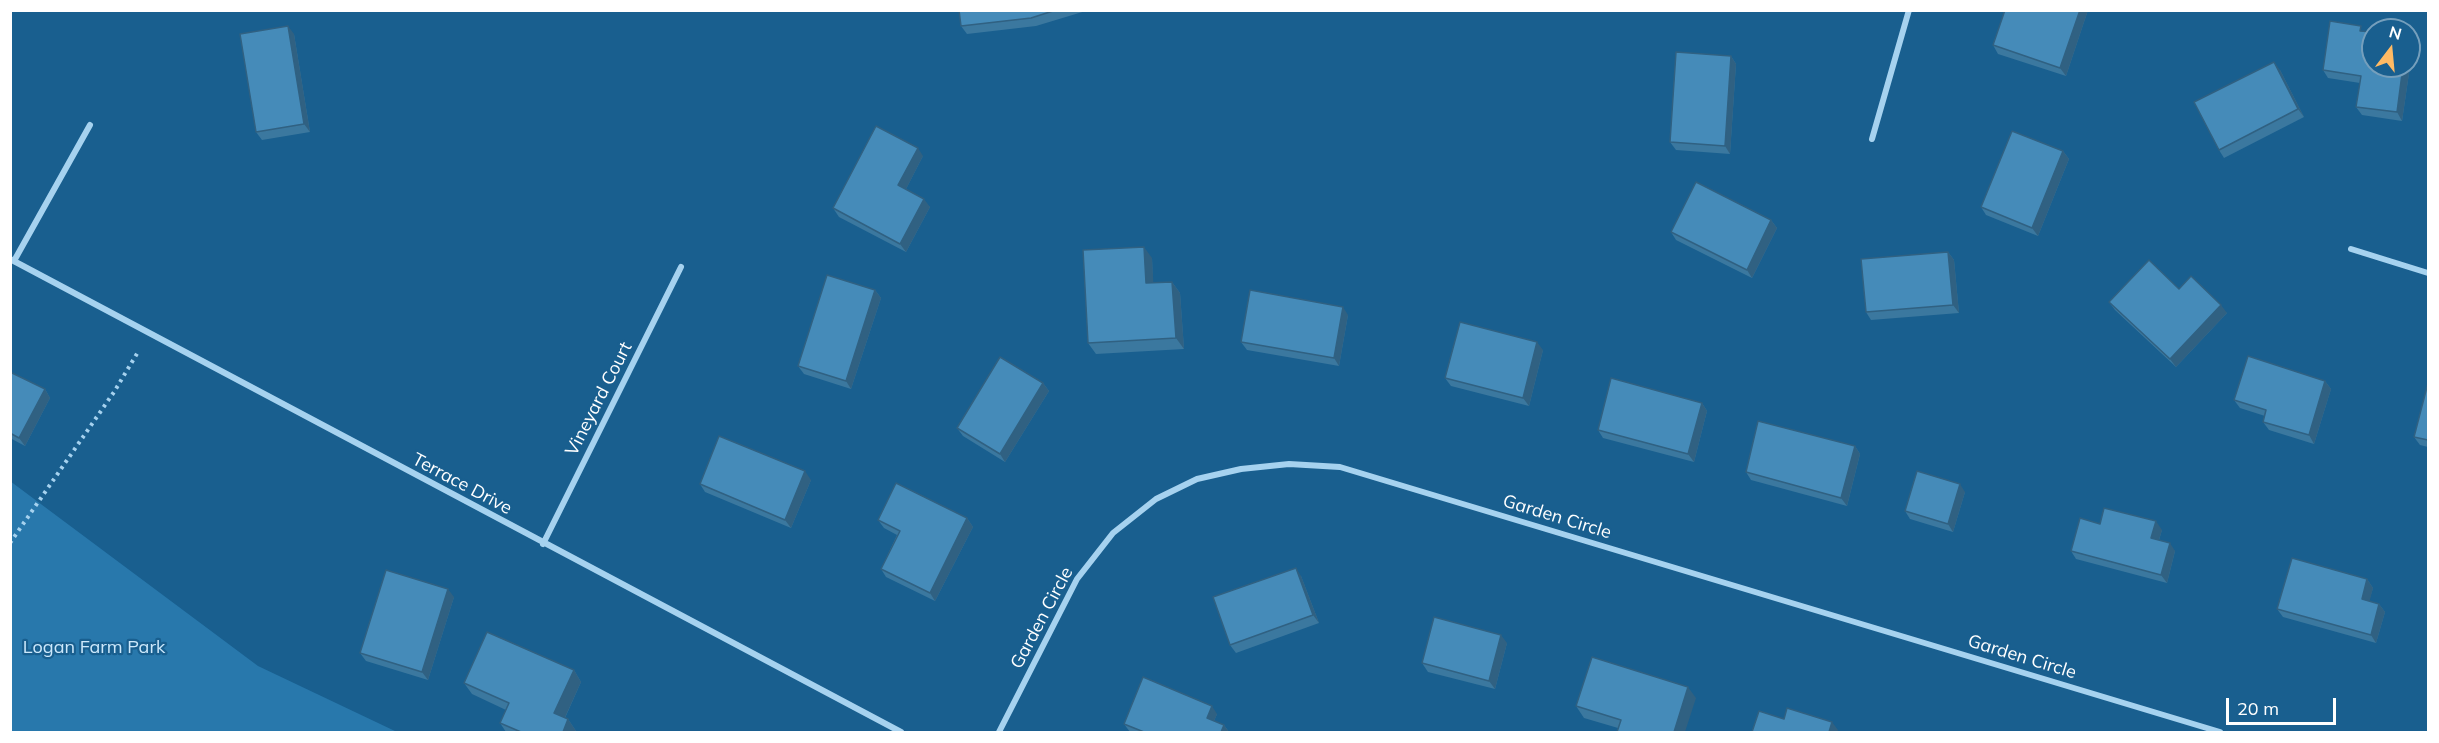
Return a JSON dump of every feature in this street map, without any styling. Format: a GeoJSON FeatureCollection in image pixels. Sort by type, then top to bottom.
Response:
{"type":"FeatureCollection","features":[{"type":"Feature","properties":{"kind":"street"},"geometry":{"type":"LineString","coordinates":[[1872,139],[1910,10]]}},
{"type":"Feature","properties":{"kind":"street"},"geometry":{"type":"LineString","coordinates":[[12,260],[90,125]]}},
{"type":"Feature","properties":{"kind":"street"},"geometry":{"type":"LineString","coordinates":[[2351,249],[2428,273]]}},
{"type":"Feature","properties":{"kind":"street","name":"Terrace Drive"},"geometry":{"type":"LineString","coordinates":[[12,260],[543,544],[901,732]]}},
{"type":"Feature","properties":{"kind":"street","name":"Vineyard Court"},"geometry":{"type":"LineString","coordinates":[[543,544],[681,267]]}},
{"type":"Feature","properties":{"kind":"street","name":"Garden Circle"},"geometry":{"type":"LineString","coordinates":[[999,732],[1077,579],[1113,533],[1156,500],[1197,479],[1241,469],[1289,464],[1340,467],[2220,732]]}},
{"type":"Feature","properties":{"kind":"path"},"geometry":{"type":"LineString","coordinates":[[10,543],[114,392],[149,333]]}},
{"type":"Feature","properties":{"kind":"green space","name":"Logan Farm Park"},"geometry":{"type":"Polygon","coordinates":[[[10,481],[258,666],[397,732],[11,732],[10,481]]]}},
{"type":"Feature","properties":{"kind":"building"},"geometry":{"type":"Polygon","coordinates":[[[959,10],[1056,10],[1031,18],[961,26],[959,10]]]}},
{"type":"Feature","properties":{"kind":"building"},"geometry":{"type":"Polygon","coordinates":[[[2005,10],[2080,10],[2060,68],[1993,45],[2005,10]]]}},
{"type":"Feature","properties":{"kind":"building"},"geometry":{"type":"Polygon","coordinates":[[[2330,21],[2361,26],[2361,76],[2323,70],[2330,21]]]}},
{"type":"Feature","properties":{"kind":"building"},"geometry":{"type":"Polygon","coordinates":[[[288,26],[304,124],[256,132],[240,34],[288,26]]]}},
{"type":"Feature","properties":{"kind":"building"},"geometry":{"type":"Polygon","coordinates":[[[1676,52],[1731,56],[1725,146],[1670,142],[1676,52]]]}},
{"type":"Feature","properties":{"kind":"building"},"geometry":{"type":"Polygon","coordinates":[[[2274,62],[2298,109],[2219,150],[2194,102],[2274,62]]]}},
{"type":"Feature","properties":{"kind":"building"},"geometry":{"type":"Polygon","coordinates":[[[2361,76],[2361,78],[2401,78],[2397,112],[2356,107],[2361,76]]]}},
{"type":"Feature","properties":{"kind":"building"},"geometry":{"type":"Polygon","coordinates":[[[876,126],[918,148],[898,185],[924,199],[900,244],[833,208],[876,126]]]}},
{"type":"Feature","properties":{"kind":"building"},"geometry":{"type":"Polygon","coordinates":[[[2012,131],[2063,151],[2032,228],[1981,207],[2012,131]]]}},
{"type":"Feature","properties":{"kind":"building"},"geometry":{"type":"Polygon","coordinates":[[[1696,182],[1771,220],[1747,270],[1671,232],[1696,182]]]}},
{"type":"Feature","properties":{"kind":"building"},"geometry":{"type":"Polygon","coordinates":[[[1144,247],[1146,283],[1172,282],[1176,338],[1088,343],[1083,250],[1144,247]]]}},
{"type":"Feature","properties":{"kind":"building"},"geometry":{"type":"Polygon","coordinates":[[[1948,252],[1953,305],[1866,312],[1861,259],[1948,252]]]}},
{"type":"Feature","properties":{"kind":"building"},"geometry":{"type":"Polygon","coordinates":[[[2149,260],[2179,289],[2191,276],[2221,305],[2170,359],[2109,302],[2149,260]]]}},
{"type":"Feature","properties":{"kind":"building"},"geometry":{"type":"Polygon","coordinates":[[[827,275],[875,290],[846,381],[798,366],[827,275]]]}},
{"type":"Feature","properties":{"kind":"building"},"geometry":{"type":"Polygon","coordinates":[[[1250,290],[1343,307],[1334,358],[1241,342],[1250,290]]]}},
{"type":"Feature","properties":{"kind":"building"},"geometry":{"type":"Polygon","coordinates":[[[1460,322],[1537,342],[1523,398],[1445,378],[1460,322]]]}},
{"type":"Feature","properties":{"kind":"building"},"geometry":{"type":"Polygon","coordinates":[[[2248,356],[2325,381],[2309,435],[2263,422],[2266,410],[2234,400],[2248,356]]]}},
{"type":"Feature","properties":{"kind":"building"},"geometry":{"type":"Polygon","coordinates":[[[1000,357],[1043,383],[1000,454],[957,428],[1000,357]]]}},
{"type":"Feature","properties":{"kind":"building"},"geometry":{"type":"Polygon","coordinates":[[[10,372],[45,389],[19,438],[10,433],[10,372]]]}},
{"type":"Feature","properties":{"kind":"building"},"geometry":{"type":"Polygon","coordinates":[[[1611,378],[1702,403],[1688,454],[1598,430],[1611,378]]]}},
{"type":"Feature","properties":{"kind":"building"},"geometry":{"type":"Polygon","coordinates":[[[2428,383],[2428,440],[2414,437],[2428,383]]]}},
{"type":"Feature","properties":{"kind":"building"},"geometry":{"type":"Polygon","coordinates":[[[1758,421],[1855,446],[1841,498],[1746,472],[1758,421]]]}},
{"type":"Feature","properties":{"kind":"building"},"geometry":{"type":"Polygon","coordinates":[[[719,436],[805,471],[785,520],[700,484],[719,436]]]}},
{"type":"Feature","properties":{"kind":"building"},"geometry":{"type":"Polygon","coordinates":[[[1917,471],[1960,484],[1948,524],[1905,511],[1917,471]]]}},
{"type":"Feature","properties":{"kind":"building"},"geometry":{"type":"Polygon","coordinates":[[[896,483],[967,518],[930,593],[881,569],[900,531],[878,520],[896,483]]]}},
{"type":"Feature","properties":{"kind":"building"},"geometry":{"type":"Polygon","coordinates":[[[2104,508],[2156,521],[2151,538],[2170,543],[2161,575],[2071,551],[2080,518],[2100,524],[2104,508]]]}},
{"type":"Feature","properties":{"kind":"building"},"geometry":{"type":"Polygon","coordinates":[[[2292,558],[2367,579],[2362,599],[2379,604],[2371,635],[2277,609],[2292,558]]]}},
{"type":"Feature","properties":{"kind":"building"},"geometry":{"type":"Polygon","coordinates":[[[1296,568],[1313,615],[1230,645],[1213,597],[1296,568]]]}},
{"type":"Feature","properties":{"kind":"building"},"geometry":{"type":"Polygon","coordinates":[[[386,570],[448,589],[422,672],[360,653],[386,570]]]}},
{"type":"Feature","properties":{"kind":"building"},"geometry":{"type":"Polygon","coordinates":[[[1434,617],[1501,635],[1489,681],[1422,663],[1434,617]]]}},
{"type":"Feature","properties":{"kind":"building"},"geometry":{"type":"Polygon","coordinates":[[[487,632],[574,670],[554,713],[568,719],[563,732],[521,732],[500,723],[509,703],[464,683],[487,632]]]}},
{"type":"Feature","properties":{"kind":"building"},"geometry":{"type":"Polygon","coordinates":[[[1592,657],[1688,687],[1674,732],[1617,732],[1621,720],[1576,706],[1592,657]]]}},
{"type":"Feature","properties":{"kind":"building"},"geometry":{"type":"Polygon","coordinates":[[[1143,677],[1212,706],[1207,718],[1224,725],[1221,732],[1144,732],[1124,724],[1143,677]]]}},
{"type":"Feature","properties":{"kind":"building"},"geometry":{"type":"Polygon","coordinates":[[[1787,708],[1832,722],[1829,732],[1752,732],[1759,711],[1784,719],[1787,708]]]}}]}
